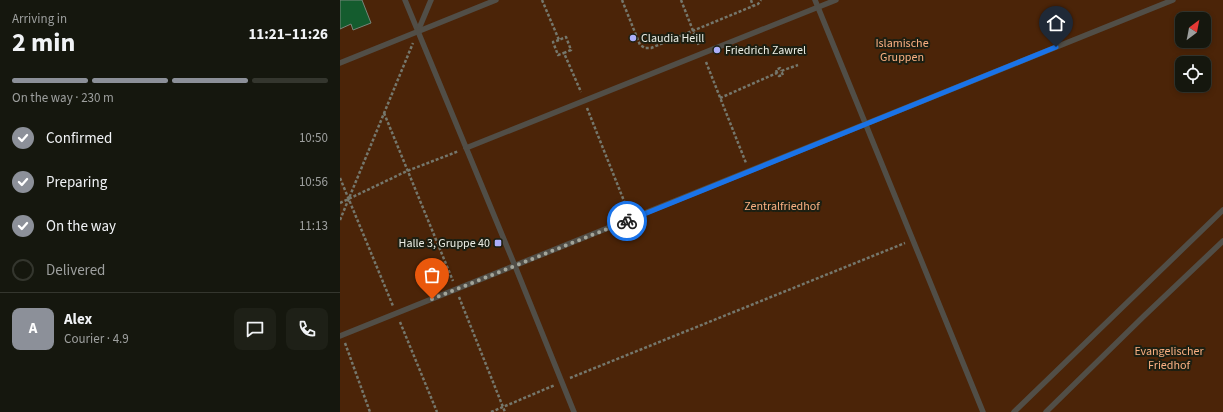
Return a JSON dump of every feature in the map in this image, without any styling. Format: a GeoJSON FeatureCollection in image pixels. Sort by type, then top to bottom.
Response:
{"type":"FeatureCollection","features":[{"type":"Feature","properties":{"kind":"lane"},"geometry":{"type":"LineString","coordinates":[[406,0],[516,266],[574,412]]}},
{"type":"Feature","properties":{"kind":"lane"},"geometry":{"type":"LineString","coordinates":[[418,31],[431,0]]}},
{"type":"Feature","properties":{"kind":"lane"},"geometry":{"type":"LineString","coordinates":[[340,63],[496,0]]}},
{"type":"Feature","properties":{"kind":"lane"},"geometry":{"type":"LineString","coordinates":[[815,0],[983,412]]}},
{"type":"Feature","properties":{"kind":"lane"},"geometry":{"type":"LineString","coordinates":[[466,148],[836,0]]}},
{"type":"Feature","properties":{"kind":"lane"},"geometry":{"type":"LineString","coordinates":[[341,335],[516,266],[1173,0]]}},
{"type":"Feature","properties":{"kind":"lane"},"geometry":{"type":"LineString","coordinates":[[1014,412],[1223,210]]}},
{"type":"Feature","properties":{"kind":"lane"},"geometry":{"type":"LineString","coordinates":[[1046,412],[1144,316],[1223,242]]}},
{"type":"Feature","properties":{"kind":"path"},"geometry":{"type":"LineString","coordinates":[[622,0],[640,45],[645,48],[651,48],[693,31],[758,4],[761,0]]}},
{"type":"Feature","properties":{"kind":"path"},"geometry":{"type":"LineString","coordinates":[[681,0],[750,171]]}},
{"type":"Feature","properties":{"kind":"path"},"geometry":{"type":"LineString","coordinates":[[751,0],[753,6]]}},
{"type":"Feature","properties":{"kind":"path"},"geometry":{"type":"LineString","coordinates":[[340,220],[418,31]]}},
{"type":"Feature","properties":{"kind":"path"},"geometry":{"type":"LineString","coordinates":[[559,40],[553,42],[555,49],[558,55],[564,53]]}},
{"type":"Feature","properties":{"kind":"path"},"geometry":{"type":"LineString","coordinates":[[720,98],[777,73],[779,76],[783,75],[781,71],[798,65]]}},
{"type":"Feature","properties":{"kind":"path"},"geometry":{"type":"LineString","coordinates":[[384,113],[505,412]]}},
{"type":"Feature","properties":{"kind":"path"},"geometry":{"type":"LineString","coordinates":[[340,203],[408,171],[466,148]]}},
{"type":"Feature","properties":{"kind":"path"},"geometry":{"type":"LineString","coordinates":[[340,178],[437,412]]}},
{"type":"Feature","properties":{"kind":"path"},"geometry":{"type":"LineString","coordinates":[[491,412],[913,240]]}},
{"type":"Feature","properties":{"kind":"path"},"geometry":{"type":"LineString","coordinates":[[341,335],[370,412]]}},
{"type":"Feature","properties":{"kind":"green space","name":"Zentralfriedhof"},"geometry":{"type":"Polygon","coordinates":[[[340,0],[1223,0],[1223,412],[340,412],[340,0]]]}},
{"type":"Feature","properties":{"kind":"building"},"geometry":{"type":"Polygon","coordinates":[[[340,0],[362,0],[371,23],[353,30],[351,24],[340,29],[340,0]]]}},
{"type":"Feature","properties":{"kind":"way so far"},"geometry":{"type":"LineString","coordinates":[[432,299],[627,221]]}},
{"type":"Feature","properties":{"kind":"place","name":"Claudia Heill"},"geometry":{"type":"Point","coordinates":[633,38]}},
{"type":"Feature","properties":{"kind":"place","name":"Friedrich Zawrel"},"geometry":{"type":"Point","coordinates":[717,50]}},
{"type":"Feature","properties":{"kind":"place","name":"Halle 3, Gruppe 40"},"geometry":{"type":"Point","coordinates":[498,243]}},
{"type":"Feature","properties":{"kind":"route"},"geometry":{"type":"LineString","coordinates":[[627,221],[1056,47]]}},
{"type":"Feature","properties":{"kind":"park label","name":"Islamische Gruppen"},"geometry":{"type":"Point","coordinates":[902,50]}},
{"type":"Feature","properties":{"kind":"park label","name":"Evangelischer Friedhof"},"geometry":{"type":"Point","coordinates":[1169,358]}}]}
